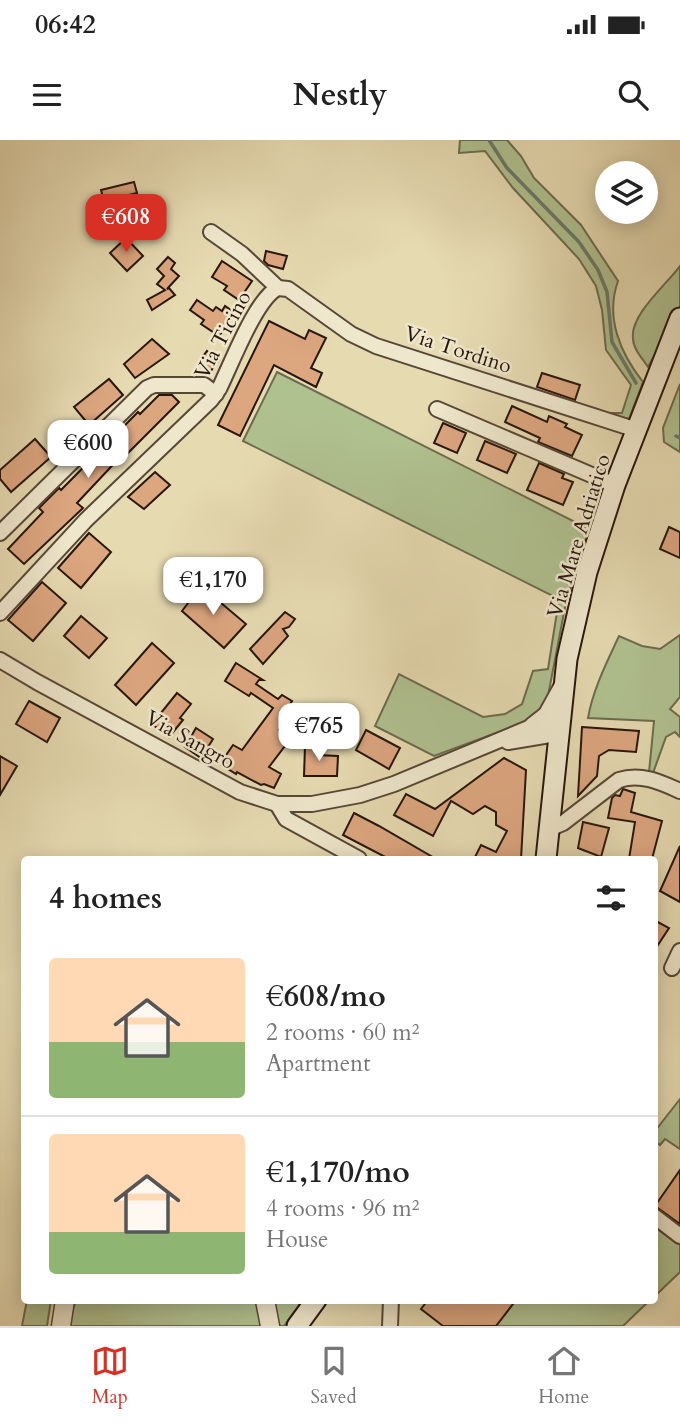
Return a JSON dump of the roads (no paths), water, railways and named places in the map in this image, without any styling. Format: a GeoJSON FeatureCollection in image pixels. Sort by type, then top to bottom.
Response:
{"type":"FeatureCollection","features":[{"type":"Feature","properties":{"kind":"main road","name":"Via Mare Adriatico"},"geometry":{"type":"LineString","coordinates":[[545,856],[567,659],[587,572],[615,485],[680,318]]}},
{"type":"Feature","properties":{"kind":"main road"},"geometry":{"type":"LineString","coordinates":[[297,1326],[313,1304]]}},
{"type":"Feature","properties":{"kind":"street","name":"Via Tordino"},"geometry":{"type":"LineString","coordinates":[[211,232],[242,254],[278,288],[288,289],[351,334],[376,346],[637,430]]}},
{"type":"Feature","properties":{"kind":"street","name":"Via Ticino"},"geometry":{"type":"LineString","coordinates":[[0,613],[86,520],[216,394],[257,310],[271,291],[278,288]]}},
{"type":"Feature","properties":{"kind":"street"},"geometry":{"type":"LineString","coordinates":[[0,533],[147,388],[154,385],[204,385],[216,394]]}},
{"type":"Feature","properties":{"kind":"street"},"geometry":{"type":"LineString","coordinates":[[437,410],[615,485]]}},
{"type":"Feature","properties":{"kind":"street","name":"Via Sangro"},"geometry":{"type":"LineString","coordinates":[[0,660],[240,792],[277,804],[312,804],[360,795],[529,733],[543,722],[560,724]]}},
{"type":"Feature","properties":{"kind":"street","name":"Via Sangro"},"geometry":{"type":"LineString","coordinates":[[529,733],[546,714],[565,678]]}},
{"type":"Feature","properties":{"kind":"street"},"geometry":{"type":"LineString","coordinates":[[529,733],[541,743],[555,770]]}},
{"type":"Feature","properties":{"kind":"street"},"geometry":{"type":"LineString","coordinates":[[549,829],[563,823],[619,780],[628,777],[638,776],[680,791]]}},
{"type":"Feature","properties":{"kind":"street"},"geometry":{"type":"LineString","coordinates":[[277,804],[286,819],[354,856]]}},
{"type":"Feature","properties":{"kind":"street"},"geometry":{"type":"LineString","coordinates":[[672,968],[680,951]]}},
{"type":"Feature","properties":{"kind":"street"},"geometry":{"type":"LineString","coordinates":[[658,1219],[680,1237]]}},
{"type":"Feature","properties":{"kind":"street"},"geometry":{"type":"LineString","coordinates":[[61,1326],[64,1304]]}},
{"type":"Feature","properties":{"kind":"street"},"geometry":{"type":"LineString","coordinates":[[266,1304],[270,1326]]}},
{"type":"Feature","properties":{"kind":"street"},"geometry":{"type":"LineString","coordinates":[[390,1326],[391,1304]]}},
{"type":"Feature","properties":{"kind":"waterway"},"geometry":{"type":"LineString","coordinates":[[489,140],[507,168],[579,242],[598,270],[607,292],[612,342],[636,383]]}},
{"type":"Feature","properties":{"kind":"waterway"},"geometry":{"type":"LineString","coordinates":[[676,436],[680,438]]}}]}
